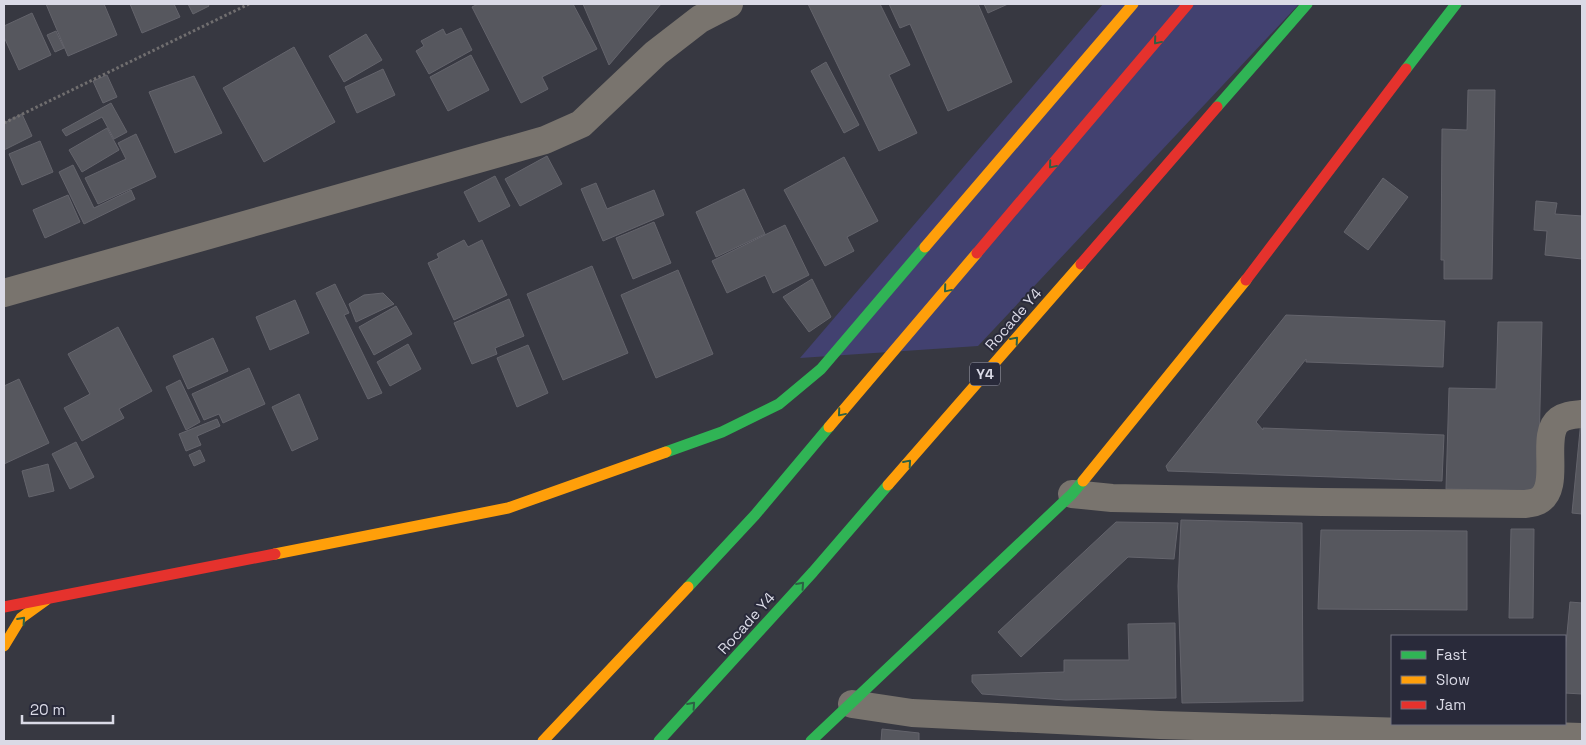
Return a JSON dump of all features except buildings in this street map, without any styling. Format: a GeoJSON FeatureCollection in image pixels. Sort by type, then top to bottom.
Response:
{"type":"FeatureCollection","features":[{"type":"Feature","properties":{"kind":"main road"},"geometry":{"type":"LineString","coordinates":[[4,608],[508,508],[722,432],[779,404],[822,369],[1133,4]]}},
{"type":"Feature","properties":{"kind":"main road"},"geometry":{"type":"LineString","coordinates":[[543,741],[755,514],[1188,4]]}},
{"type":"Feature","properties":{"kind":"main road","name":"Rocade Y4"},"geometry":{"type":"LineString","coordinates":[[659,741],[813,572],[1308,4]]}},
{"type":"Feature","properties":{"kind":"main road"},"geometry":{"type":"LineString","coordinates":[[810,741],[852,704],[1072,494],[1227,305],[1456,4]]}},
{"type":"Feature","properties":{"kind":"main road"},"geometry":{"type":"LineString","coordinates":[[4,646],[21,618],[47,599]]}},
{"type":"Feature","properties":{"kind":"street"},"geometry":{"type":"LineString","coordinates":[[4,293],[545,140],[581,124],[656,53],[700,19],[729,4]]}},
{"type":"Feature","properties":{"kind":"street"},"geometry":{"type":"LineString","coordinates":[[1072,494],[1122,498],[1526,504],[1539,500],[1548,488],[1552,433],[1557,421],[1565,417],[1582,414]]}},
{"type":"Feature","properties":{"kind":"street"},"geometry":{"type":"LineString","coordinates":[[852,704],[912,713],[1140,724],[1582,736]]}},
{"type":"Feature","properties":{"kind":"path"},"geometry":{"type":"LineString","coordinates":[[4,123],[249,4]]}},
{"type":"Feature","properties":{"kind":"shaded area"},"geometry":{"type":"Polygon","coordinates":[[[1103,4],[1299,4],[978,346],[800,358],[1103,4]]]}},
{"type":"Feature","properties":{"kind":"traffic: fast"},"geometry":{"type":"LineString","coordinates":[[1217,107],[1307,4]]}},
{"type":"Feature","properties":{"kind":"traffic: fast"},"geometry":{"type":"LineString","coordinates":[[1406,69],[1456,4]]}},
{"type":"Feature","properties":{"kind":"traffic: fast"},"geometry":{"type":"LineString","coordinates":[[666,452],[722,432],[779,404],[821,369],[925,247]]}},
{"type":"Feature","properties":{"kind":"traffic: fast"},"geometry":{"type":"LineString","coordinates":[[688,587],[755,515],[829,427]]}},
{"type":"Feature","properties":{"kind":"traffic: fast"},"geometry":{"type":"LineString","coordinates":[[811,741],[1072,494],[1083,481]]}},
{"type":"Feature","properties":{"kind":"traffic: fast"},"geometry":{"type":"LineString","coordinates":[[659,741],[813,572],[888,485]]}},
{"type":"Feature","properties":{"kind":"traffic: slow"},"geometry":{"type":"LineString","coordinates":[[925,247],[1133,4]]}},
{"type":"Feature","properties":{"kind":"traffic: slow"},"geometry":{"type":"LineString","coordinates":[[829,427],[977,253]]}},
{"type":"Feature","properties":{"kind":"traffic: slow"},"geometry":{"type":"LineString","coordinates":[[888,485],[1081,264]]}},
{"type":"Feature","properties":{"kind":"traffic: slow"},"geometry":{"type":"LineString","coordinates":[[1083,481],[1246,280]]}},
{"type":"Feature","properties":{"kind":"traffic: slow"},"geometry":{"type":"LineString","coordinates":[[275,554],[508,508],[666,452]]}},
{"type":"Feature","properties":{"kind":"traffic: slow"},"geometry":{"type":"LineString","coordinates":[[543,741],[688,587]]}},
{"type":"Feature","properties":{"kind":"traffic: slow"},"geometry":{"type":"LineString","coordinates":[[4,646],[21,618],[46,600]]}},
{"type":"Feature","properties":{"kind":"traffic: jam"},"geometry":{"type":"LineString","coordinates":[[977,253],[1188,4]]}},
{"type":"Feature","properties":{"kind":"traffic: jam"},"geometry":{"type":"LineString","coordinates":[[1246,280],[1406,69]]}},
{"type":"Feature","properties":{"kind":"traffic: jam"},"geometry":{"type":"LineString","coordinates":[[1081,264],[1217,107]]}},
{"type":"Feature","properties":{"kind":"traffic: jam"},"geometry":{"type":"LineString","coordinates":[[4,607],[275,554]]}}]}
